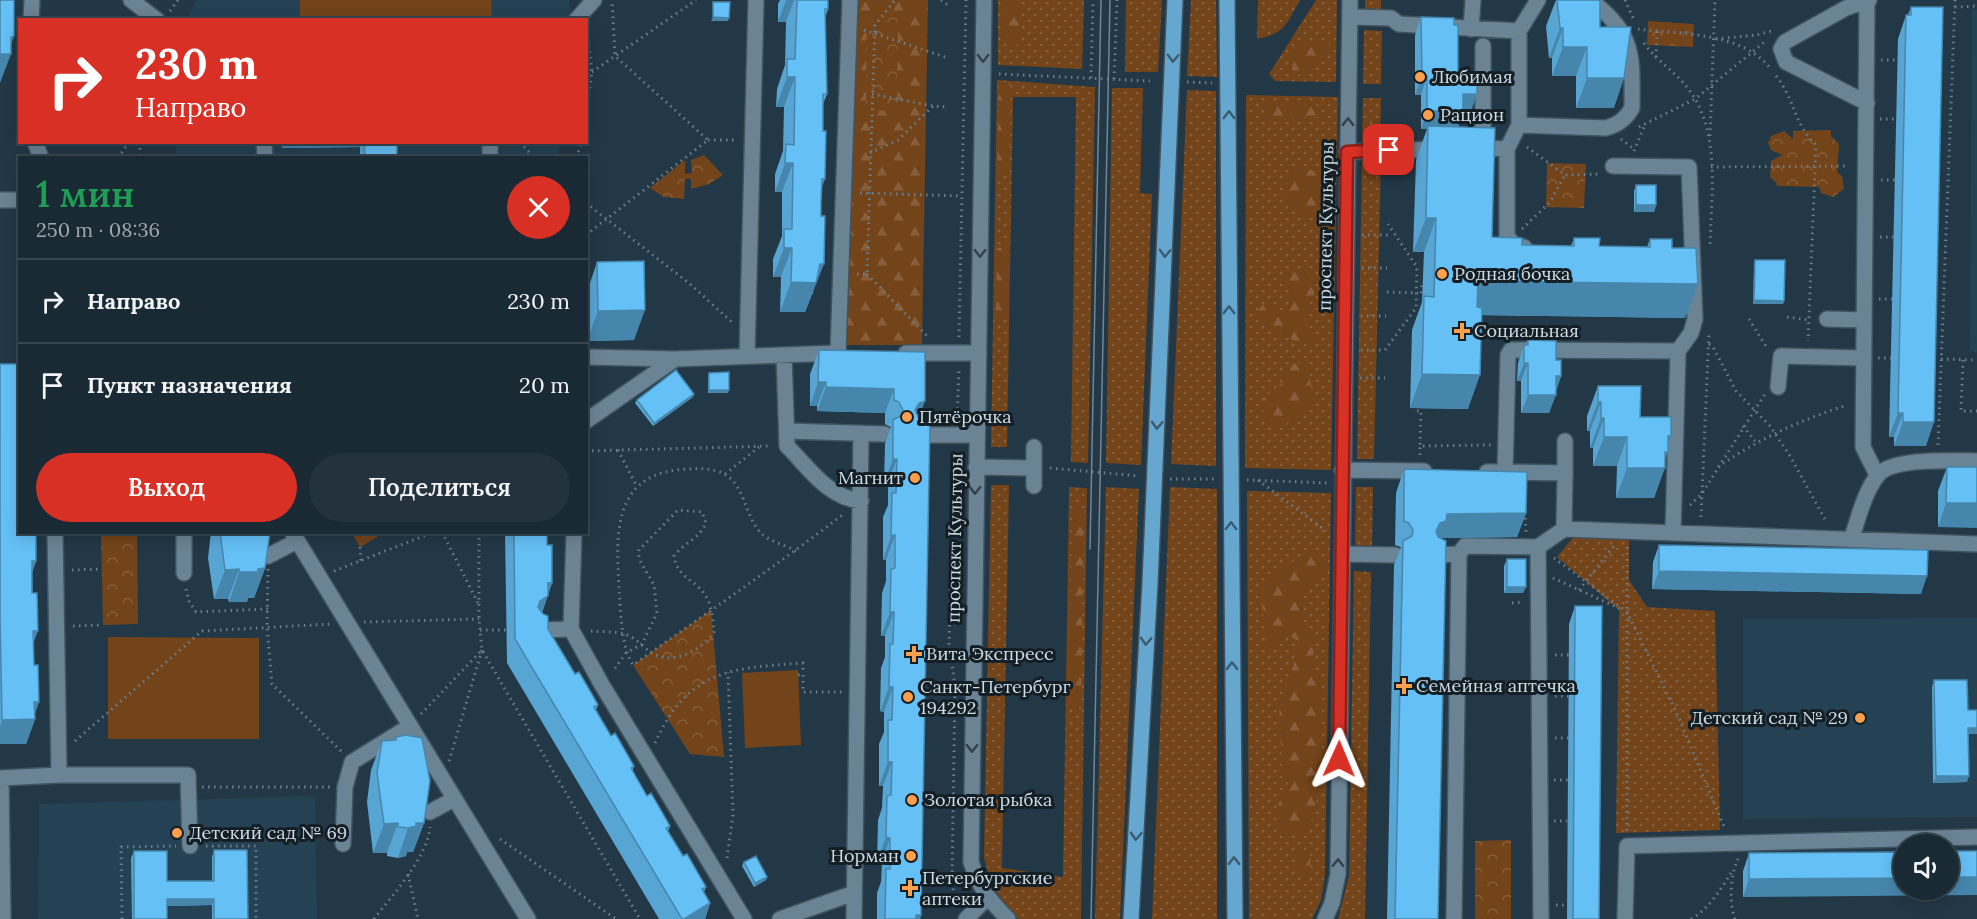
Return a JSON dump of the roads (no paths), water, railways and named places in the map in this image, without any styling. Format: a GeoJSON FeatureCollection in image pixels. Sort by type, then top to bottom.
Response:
{"type":"FeatureCollection","features":[{"type":"Feature","properties":{"kind":"main road"},"geometry":{"type":"LineString","coordinates":[[1131,919],[1150,583],[1175,0]]}},
{"type":"Feature","properties":{"kind":"main road"},"geometry":{"type":"LineString","coordinates":[[1227,0],[1235,919]]}},
{"type":"Feature","properties":{"kind":"street"},"geometry":{"type":"LineString","coordinates":[[31,18],[32,0]]}},
{"type":"Feature","properties":{"kind":"street"},"geometry":{"type":"LineString","coordinates":[[131,0],[154,18]]}},
{"type":"Feature","properties":{"kind":"street"},"geometry":{"type":"LineString","coordinates":[[578,18],[594,0]]}},
{"type":"Feature","properties":{"kind":"street"},"geometry":{"type":"LineString","coordinates":[[747,356],[756,0]]}},
{"type":"Feature","properties":{"kind":"street"},"geometry":{"type":"LineString","coordinates":[[588,357],[675,359],[844,353],[840,274],[850,0]]}},
{"type":"Feature","properties":{"kind":"street","name":"проспект Культуры"},"geometry":{"type":"LineString","coordinates":[[984,0],[971,862],[977,881],[987,898],[1008,919]]}},
{"type":"Feature","properties":{"kind":"street","name":"проспект Культуры"},"geometry":{"type":"LineString","coordinates":[[1324,919],[1332,903],[1338,874],[1343,377],[1350,0]]}},
{"type":"Feature","properties":{"kind":"street"},"geometry":{"type":"LineString","coordinates":[[1471,29],[1473,0]]}},
{"type":"Feature","properties":{"kind":"street"},"geometry":{"type":"LineString","coordinates":[[1538,0],[1519,31],[1506,230],[1510,242],[1519,247],[1542,248]]}},
{"type":"Feature","properties":{"kind":"street"},"geometry":{"type":"LineString","coordinates":[[1347,152],[1471,148],[1513,137],[1614,126],[1628,115],[1632,108],[1632,54],[1618,28],[1590,0]]}},
{"type":"Feature","properties":{"kind":"street"},"geometry":{"type":"LineString","coordinates":[[1867,103],[1786,62],[1781,49],[1785,42],[1846,8],[1868,0],[1867,103],[1864,320],[1864,358],[1863,403],[1863,447],[1865,456],[1877,475]]}},
{"type":"Feature","properties":{"kind":"street"},"geometry":{"type":"LineString","coordinates":[[1350,17],[1391,18],[1399,24],[1519,31]]}},
{"type":"Feature","properties":{"kind":"street"},"geometry":{"type":"LineString","coordinates":[[1471,148],[1483,46]]}},
{"type":"Feature","properties":{"kind":"street"},"geometry":{"type":"LineString","coordinates":[[1613,166],[1689,167],[1686,251],[1695,319],[1691,333],[1678,351],[1673,533]]}},
{"type":"Feature","properties":{"kind":"street"},"geometry":{"type":"LineString","coordinates":[[0,200],[18,200]]}},
{"type":"Feature","properties":{"kind":"street"},"geometry":{"type":"LineString","coordinates":[[1827,319],[1864,320]]}},
{"type":"Feature","properties":{"kind":"street"},"geometry":{"type":"LineString","coordinates":[[1505,472],[1508,355],[1511,350],[1678,351]]}},
{"type":"Feature","properties":{"kind":"street"},"geometry":{"type":"LineString","coordinates":[[896,353],[979,353]]}},
{"type":"Feature","properties":{"kind":"street"},"geometry":{"type":"LineString","coordinates":[[784,355],[787,438],[833,493],[846,500],[861,501]]}},
{"type":"Feature","properties":{"kind":"street"},"geometry":{"type":"LineString","coordinates":[[1778,387],[1781,356],[1864,358]]}},
{"type":"Feature","properties":{"kind":"street"},"geometry":{"type":"LineString","coordinates":[[588,419],[675,359]]}},
{"type":"Feature","properties":{"kind":"street"},"geometry":{"type":"LineString","coordinates":[[854,919],[861,434]]}},
{"type":"Feature","properties":{"kind":"street"},"geometry":{"type":"LineString","coordinates":[[787,438],[885,434]]}},
{"type":"Feature","properties":{"kind":"street"},"geometry":{"type":"LineString","coordinates":[[916,435],[976,435]]}},
{"type":"Feature","properties":{"kind":"street"},"geometry":{"type":"LineString","coordinates":[[1564,529],[1565,441]]}},
{"type":"Feature","properties":{"kind":"street"},"geometry":{"type":"LineString","coordinates":[[1034,447],[1034,486]]}},
{"type":"Feature","properties":{"kind":"street"},"geometry":{"type":"LineString","coordinates":[[1851,540],[1877,475],[1885,469],[1899,464],[1977,461]]}},
{"type":"Feature","properties":{"kind":"street"},"geometry":{"type":"LineString","coordinates":[[976,467],[1034,468]]}},
{"type":"Feature","properties":{"kind":"street"},"geometry":{"type":"LineString","coordinates":[[1342,470],[1438,471]]}},
{"type":"Feature","properties":{"kind":"street"},"geometry":{"type":"LineString","coordinates":[[1472,472],[1564,473]]}},
{"type":"Feature","properties":{"kind":"street"},"geometry":{"type":"LineString","coordinates":[[1454,919],[1459,554],[1465,546],[1532,547],[1564,529],[1977,544]]}},
{"type":"Feature","properties":{"kind":"street"},"geometry":{"type":"LineString","coordinates":[[55,534],[58,775]]}},
{"type":"Feature","properties":{"kind":"street"},"geometry":{"type":"LineString","coordinates":[[183,573],[184,534]]}},
{"type":"Feature","properties":{"kind":"street"},"geometry":{"type":"LineString","coordinates":[[574,534],[571,629],[602,685],[744,919]]}},
{"type":"Feature","properties":{"kind":"street"},"geometry":{"type":"LineString","coordinates":[[268,556],[295,537],[345,623],[528,919]]}},
{"type":"Feature","properties":{"kind":"street"},"geometry":{"type":"LineString","coordinates":[[1532,547],[1538,571],[1541,919]]}},
{"type":"Feature","properties":{"kind":"street"},"geometry":{"type":"LineString","coordinates":[[1342,548],[1395,555]]}},
{"type":"Feature","properties":{"kind":"street"},"geometry":{"type":"LineString","coordinates":[[1437,555],[1459,554]]}},
{"type":"Feature","properties":{"kind":"street"},"geometry":{"type":"LineString","coordinates":[[539,630],[571,629]]}},
{"type":"Feature","properties":{"kind":"street"},"geometry":{"type":"LineString","coordinates":[[343,843],[345,787],[352,762],[410,726]]}},
{"type":"Feature","properties":{"kind":"street"},"geometry":{"type":"LineString","coordinates":[[3,919],[1,778],[58,775],[188,775],[190,846]]}},
{"type":"Feature","properties":{"kind":"street"},"geometry":{"type":"LineString","coordinates":[[430,812],[454,799]]}},
{"type":"Feature","properties":{"kind":"street"},"geometry":{"type":"LineString","coordinates":[[1625,919],[1627,846],[1977,837]]}},
{"type":"Feature","properties":{"kind":"street"},"geometry":{"type":"LineString","coordinates":[[780,919],[854,893]]}},
{"type":"Feature","properties":{"kind":"street"},"geometry":{"type":"LineString","coordinates":[[961,915],[987,898]]}},
{"type":"Feature","properties":{"kind":"tram line"},"geometry":{"type":"LineString","coordinates":[[1090,549],[1101,0]]}},
{"type":"Feature","properties":{"kind":"tram line"},"geometry":{"type":"LineString","coordinates":[[1091,919],[1110,0]]}},
{"type":"Feature","properties":{"kind":"place","name":"Любимая"},"geometry":{"type":"Point","coordinates":[1420,77]}},
{"type":"Feature","properties":{"kind":"place","name":"Рацион"},"geometry":{"type":"Point","coordinates":[1428,115]}},
{"type":"Feature","properties":{"kind":"place","name":"Родная бочка"},"geometry":{"type":"Point","coordinates":[1442,274]}},
{"type":"Feature","properties":{"kind":"place","name":"Социальная"},"geometry":{"type":"Point","coordinates":[1462,331]}},
{"type":"Feature","properties":{"kind":"place","name":"Пятёрочка"},"geometry":{"type":"Point","coordinates":[907,417]}},
{"type":"Feature","properties":{"kind":"place","name":"Магнит"},"geometry":{"type":"Point","coordinates":[915,478]}},
{"type":"Feature","properties":{"kind":"place","name":"Вита Экспресс"},"geometry":{"type":"Point","coordinates":[914,654]}},
{"type":"Feature","properties":{"kind":"place","name":"Семейная аптечка"},"geometry":{"type":"Point","coordinates":[1404,686]}},
{"type":"Feature","properties":{"kind":"place","name":"Санкт-Петербург 194292"},"geometry":{"type":"Point","coordinates":[908,697]}},
{"type":"Feature","properties":{"kind":"place","name":"Детский сад № 29"},"geometry":{"type":"Point","coordinates":[1860,718]}},
{"type":"Feature","properties":{"kind":"place","name":"Золотая рыбка"},"geometry":{"type":"Point","coordinates":[912,800]}},
{"type":"Feature","properties":{"kind":"place","name":"Детский сад № 69"},"geometry":{"type":"Point","coordinates":[177,833]}},
{"type":"Feature","properties":{"kind":"place","name":"Норман"},"geometry":{"type":"Point","coordinates":[911,856]}},
{"type":"Feature","properties":{"kind":"place","name":"Петербургские аптеки"},"geometry":{"type":"Point","coordinates":[910,888]}}]}
